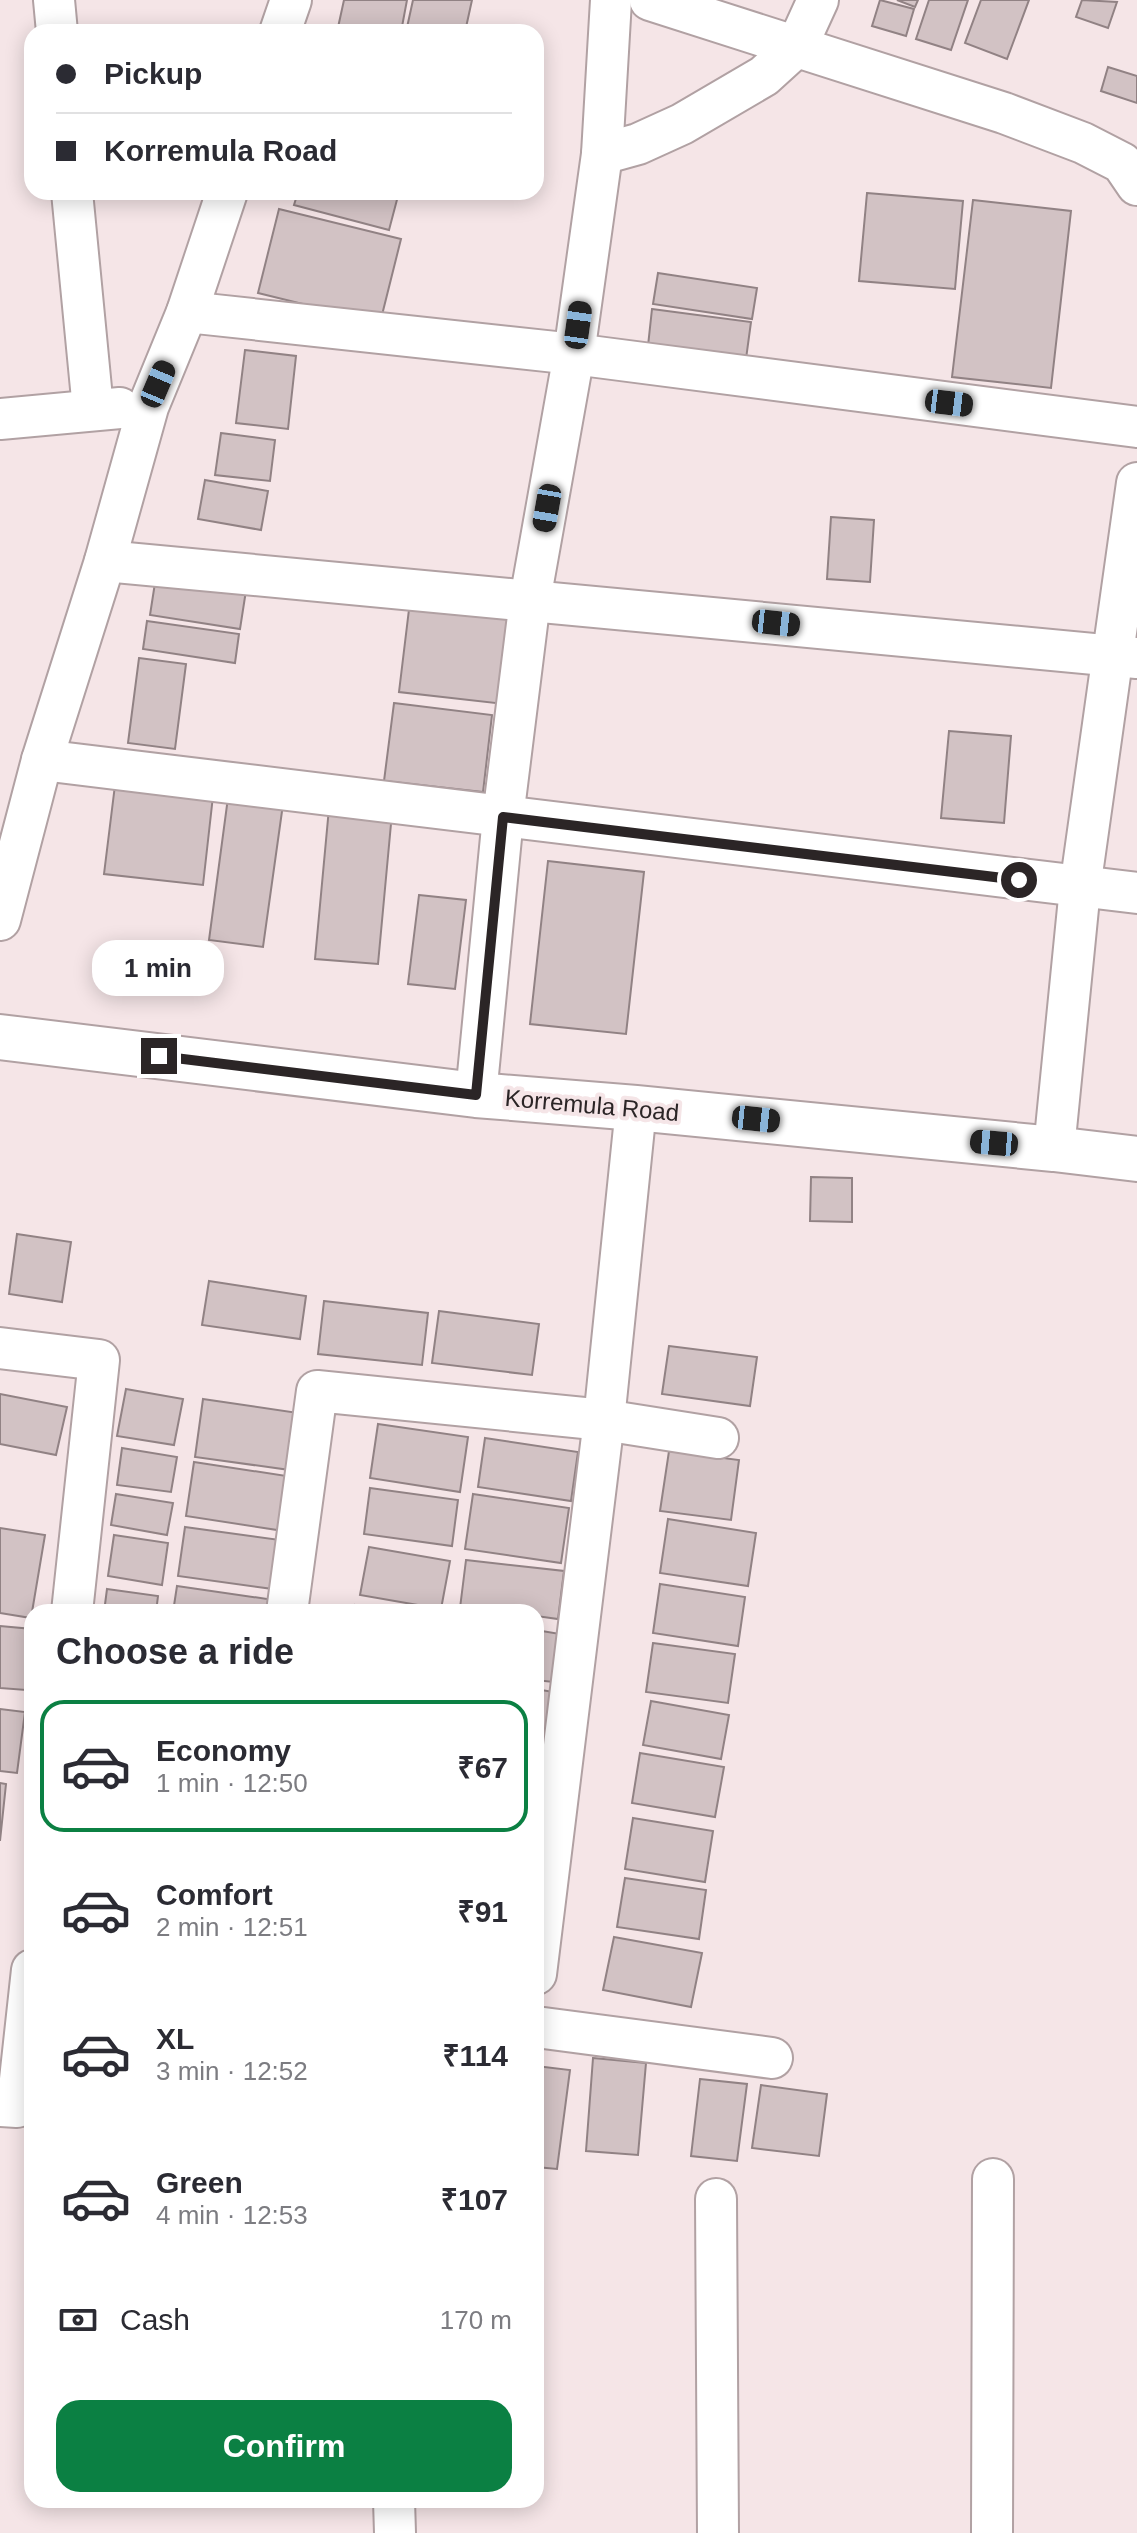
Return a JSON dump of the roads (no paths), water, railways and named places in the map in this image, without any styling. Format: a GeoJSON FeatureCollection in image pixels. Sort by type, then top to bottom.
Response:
{"type":"FeatureCollection","features":[{"type":"Feature","properties":{"kind":"street"},"geometry":{"type":"LineString","coordinates":[[54,0],[56,24]]}},
{"type":"Feature","properties":{"kind":"street"},"geometry":{"type":"LineString","coordinates":[[283,24],[291,0]]}},
{"type":"Feature","properties":{"kind":"street"},"geometry":{"type":"LineString","coordinates":[[476,1095],[503,817],[530,600],[574,354],[602,154],[611,0]]}},
{"type":"Feature","properties":{"kind":"street"},"geometry":{"type":"LineString","coordinates":[[650,0],[1004,113],[1083,143],[1122,163],[1137,185]]}},
{"type":"Feature","properties":{"kind":"street"},"geometry":{"type":"LineString","coordinates":[[602,154],[638,144],[682,124],[764,76],[797,46],[818,0]]}},
{"type":"Feature","properties":{"kind":"street"},"geometry":{"type":"LineString","coordinates":[[73,200],[93,409]]}},
{"type":"Feature","properties":{"kind":"street"},"geometry":{"type":"LineString","coordinates":[[0,920],[42,760],[105,561],[148,407],[187,312],[224,200]]}},
{"type":"Feature","properties":{"kind":"street"},"geometry":{"type":"LineString","coordinates":[[187,312],[574,354],[1137,427]]}},
{"type":"Feature","properties":{"kind":"street"},"geometry":{"type":"LineString","coordinates":[[0,419],[93,409],[148,407]]}},
{"type":"Feature","properties":{"kind":"street"},"geometry":{"type":"LineString","coordinates":[[1054,1149],[1080,888],[1125,657],[1137,483]]}},
{"type":"Feature","properties":{"kind":"street"},"geometry":{"type":"LineString","coordinates":[[105,561],[1125,657]]}},
{"type":"Feature","properties":{"kind":"street"},"geometry":{"type":"LineString","coordinates":[[42,760],[1137,893]]}},
{"type":"Feature","properties":{"kind":"street","name":"Korremula Road"},"geometry":{"type":"LineString","coordinates":[[0,1037],[476,1095],[636,1108],[1137,1159]]}},
{"type":"Feature","properties":{"kind":"street"},"geometry":{"type":"LineString","coordinates":[[544,1909],[604,1420],[636,1108]]}},
{"type":"Feature","properties":{"kind":"street"},"geometry":{"type":"LineString","coordinates":[[0,1348],[99,1360],[73,1604]]}},
{"type":"Feature","properties":{"kind":"street"},"geometry":{"type":"LineString","coordinates":[[288,1604],[317,1391],[604,1420],[718,1438]]}},
{"type":"Feature","properties":{"kind":"street"},"geometry":{"type":"LineString","coordinates":[[544,2028],[772,2058]]}},
{"type":"Feature","properties":{"kind":"street"},"geometry":{"type":"LineString","coordinates":[[0,2106],[17,2107],[24,2043]]}},
{"type":"Feature","properties":{"kind":"street"},"geometry":{"type":"LineString","coordinates":[[992,2533],[993,2179]]}},
{"type":"Feature","properties":{"kind":"street"},"geometry":{"type":"LineString","coordinates":[[716,2199],[718,2533]]}},
{"type":"Feature","properties":{"kind":"street"},"geometry":{"type":"LineString","coordinates":[[394,2508],[395,2533]]}}]}
